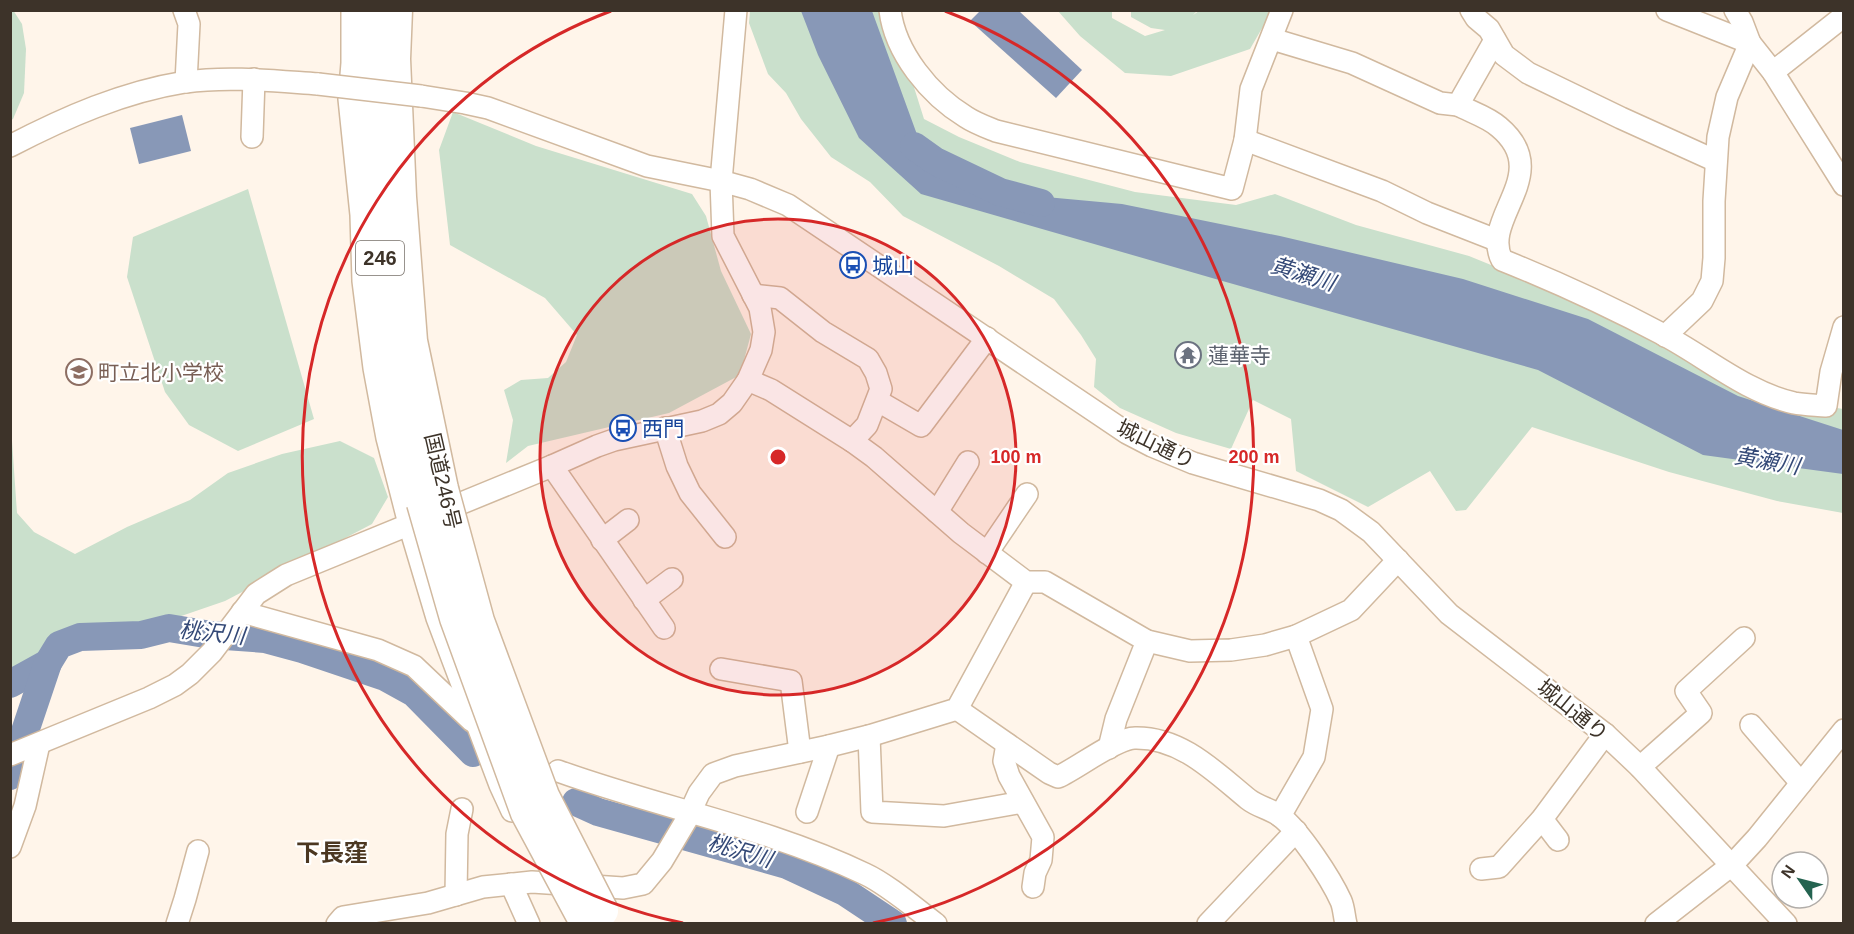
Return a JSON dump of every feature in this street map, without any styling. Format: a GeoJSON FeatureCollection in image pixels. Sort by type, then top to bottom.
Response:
{"type":"FeatureCollection","features":[{"type":"Feature","properties":{"kind":"highway","name":"国道246号"},"geometry":{"type":"LineString","coordinates":[[372,10],[370,49],[374,197],[389,343],[424,506],[479,621],[591,920]]}},
{"type":"Feature","properties":{"kind":"highway","name":"国道246号"},"geometry":{"type":"LineString","coordinates":[[397,10],[395,59],[400,197],[424,506]]}},
{"type":"Feature","properties":{"kind":"street"},"geometry":{"type":"LineString","coordinates":[[184,10],[189,24],[186,82]]}},
{"type":"Feature","properties":{"kind":"street"},"geometry":{"type":"LineString","coordinates":[[352,10],[349,99],[361,215],[363,281],[381,403],[424,506],[437,618],[500,785],[547,883],[591,920]]}},
{"type":"Feature","properties":{"kind":"street"},"geometry":{"type":"LineString","coordinates":[[10,754],[39,744],[175,685],[212,652],[256,594],[286,575],[424,506],[552,466],[614,440],[702,421],[719,414],[732,403],[748,380],[760,350],[764,332],[760,308],[723,236],[721,181],[736,10]]}},
{"type":"Feature","properties":{"kind":"street"},"geometry":{"type":"LineString","coordinates":[[890,10],[896,39],[915,69],[937,95],[966,118],[996,131],[1232,189],[1245,140],[1251,89],[1282,10]]}},
{"type":"Feature","properties":{"kind":"street"},"geometry":{"type":"LineString","coordinates":[[1471,10],[1476,18],[1489,29],[1504,55],[1528,73],[1716,161]]}},
{"type":"Feature","properties":{"kind":"street"},"geometry":{"type":"LineString","coordinates":[[1667,10],[1750,43]]}},
{"type":"Feature","properties":{"kind":"street"},"geometry":{"type":"LineString","coordinates":[[1734,10],[1742,22],[1750,43],[1773,72],[1843,182]]}},
{"type":"Feature","properties":{"kind":"street"},"geometry":{"type":"LineString","coordinates":[[1773,72],[1844,16]]}},
{"type":"Feature","properties":{"kind":"street"},"geometry":{"type":"LineString","coordinates":[[1272,39],[1352,63],[1440,103],[1458,105],[1498,126],[1515,147],[1520,161],[1519,178],[1496,240],[1497,251],[1502,260],[1587,297],[1665,336],[1767,394],[1795,403],[1835,408],[1831,372],[1844,327]]}},
{"type":"Feature","properties":{"kind":"street"},"geometry":{"type":"LineString","coordinates":[[1458,105],[1495,40]]}},
{"type":"Feature","properties":{"kind":"street"},"geometry":{"type":"LineString","coordinates":[[1665,336],[1702,301],[1712,281],[1718,137],[1727,97],[1750,43]]}},
{"type":"Feature","properties":{"kind":"street"},"geometry":{"type":"LineString","coordinates":[[252,137],[254,79]]}},
{"type":"Feature","properties":{"kind":"street","name":"城山通り"},"geometry":{"type":"LineString","coordinates":[[10,146],[53,124],[108,102],[186,82],[254,79],[318,84],[465,103],[508,115],[647,166],[750,189],[788,205],[1126,433],[1193,463],[1319,500],[1341,510],[1371,532],[1449,614],[1605,734],[1641,766],[1786,924]]}},
{"type":"Feature","properties":{"kind":"street"},"geometry":{"type":"LineString","coordinates":[[1245,140],[1382,191],[1411,203],[1427,213],[1496,240]]}},
{"type":"Feature","properties":{"kind":"street"},"geometry":{"type":"LineString","coordinates":[[753,295],[780,298],[823,332],[868,359],[881,389],[867,425],[852,441]]}},
{"type":"Feature","properties":{"kind":"street"},"geometry":{"type":"LineString","coordinates":[[878,401],[921,426],[987,338]]}},
{"type":"Feature","properties":{"kind":"street"},"geometry":{"type":"LineString","coordinates":[[748,380],[771,390],[852,441],[987,553],[1026,582],[1044,582],[1147,641],[1190,651],[1231,650],[1265,645],[1296,636],[1351,610],[1398,560]]}},
{"type":"Feature","properties":{"kind":"street"},"geometry":{"type":"LineString","coordinates":[[665,428],[677,466],[690,493],[725,537]]}},
{"type":"Feature","properties":{"kind":"street"},"geometry":{"type":"LineString","coordinates":[[937,512],[968,462]]}},
{"type":"Feature","properties":{"kind":"street"},"geometry":{"type":"LineString","coordinates":[[552,466],[664,628]]}},
{"type":"Feature","properties":{"kind":"street"},"geometry":{"type":"LineString","coordinates":[[987,553],[1027,494]]}},
{"type":"Feature","properties":{"kind":"street"},"geometry":{"type":"LineString","coordinates":[[602,540],[628,520]]}},
{"type":"Feature","properties":{"kind":"street"},"geometry":{"type":"LineString","coordinates":[[644,600],[672,579]]}},
{"type":"Feature","properties":{"kind":"street"},"geometry":{"type":"LineString","coordinates":[[337,924],[343,917],[428,903],[483,887],[547,883],[623,888],[643,884],[662,861],[699,793],[713,774],[735,766],[869,736],[957,709],[1026,582]]}},
{"type":"Feature","properties":{"kind":"street"},"geometry":{"type":"LineString","coordinates":[[240,616],[360,645],[414,666],[472,721]]}},
{"type":"Feature","properties":{"kind":"street"},"geometry":{"type":"LineString","coordinates":[[1280,816],[1314,757],[1322,709],[1296,636]]}},
{"type":"Feature","properties":{"kind":"street"},"geometry":{"type":"LineString","coordinates":[[1641,766],[1701,713],[1686,691],[1744,638]]}},
{"type":"Feature","properties":{"kind":"street"},"geometry":{"type":"LineString","coordinates":[[1109,748],[1116,719],[1147,641]]}},
{"type":"Feature","properties":{"kind":"street"},"geometry":{"type":"LineString","coordinates":[[721,669],[791,681],[800,752]]}},
{"type":"Feature","properties":{"kind":"street"},"geometry":{"type":"LineString","coordinates":[[957,709],[1058,777],[1109,748],[1132,738],[1152,738],[1186,750],[1217,772],[1251,802],[1280,816],[1296,831],[1342,903],[1346,924]]}},
{"type":"Feature","properties":{"kind":"street"},"geometry":{"type":"LineString","coordinates":[[1750,725],[1801,783]]}},
{"type":"Feature","properties":{"kind":"street"},"geometry":{"type":"LineString","coordinates":[[1656,924],[1733,864],[1844,730]]}},
{"type":"Feature","properties":{"kind":"street"},"geometry":{"type":"LineString","coordinates":[[1481,869],[1499,867],[1542,819],[1605,734]]}},
{"type":"Feature","properties":{"kind":"street"},"geometry":{"type":"LineString","coordinates":[[869,736],[872,812],[944,816],[1023,802]]}},
{"type":"Feature","properties":{"kind":"street"},"geometry":{"type":"LineString","coordinates":[[10,847],[25,806],[39,744]]}},
{"type":"Feature","properties":{"kind":"street"},"geometry":{"type":"LineString","coordinates":[[1007,744],[1004,762],[1009,776],[1043,837],[1041,860],[1035,873],[1034,887]]}},
{"type":"Feature","properties":{"kind":"street"},"geometry":{"type":"LineString","coordinates":[[807,812],[829,746]]}},
{"type":"Feature","properties":{"kind":"street"},"geometry":{"type":"LineString","coordinates":[[558,771],[689,815],[796,845],[868,875],[936,924]]}},
{"type":"Feature","properties":{"kind":"street"},"geometry":{"type":"LineString","coordinates":[[456,895],[456,842],[462,809]]}},
{"type":"Feature","properties":{"kind":"street"},"geometry":{"type":"LineString","coordinates":[[1542,819],[1558,840]]}},
{"type":"Feature","properties":{"kind":"street"},"geometry":{"type":"LineString","coordinates":[[1208,924],[1296,831]]}},
{"type":"Feature","properties":{"kind":"street"},"geometry":{"type":"LineString","coordinates":[[177,924],[198,851]]}},
{"type":"Feature","properties":{"kind":"street"},"geometry":{"type":"LineString","coordinates":[[512,884],[529,924]]}},
{"type":"Feature","properties":{"kind":"green space"},"geometry":{"type":"Polygon","coordinates":[[[13,10],[22,24],[26,49],[24,93],[11,120],[10,11],[13,10]]]}},
{"type":"Feature","properties":{"kind":"green space"},"geometry":{"type":"Polygon","coordinates":[[[750,11],[890,11],[924,119],[959,137],[1020,162],[1135,192],[1236,205],[1275,194],[1356,225],[1469,256],[1579,301],[1630,330],[1778,398],[1843,409],[1843,513],[1777,501],[1669,472],[1532,427],[1466,510],[1456,511],[1430,471],[1368,507],[1296,471],[1291,419],[1253,400],[1231,449],[1176,433],[1120,408],[1094,387],[1096,359],[1054,299],[999,266],[903,216],[870,182],[831,157],[801,119],[786,93],[768,74],[749,23],[750,11]]]}},
{"type":"Feature","properties":{"kind":"green space"},"geometry":{"type":"Polygon","coordinates":[[[1058,11],[1112,11],[1112,18],[1145,36],[1165,30],[1151,28],[1131,17],[1131,11],[1197,11],[1193,15],[1199,11],[1272,11],[1250,49],[1171,76],[1125,73],[1080,36],[1058,11]]]}},
{"type":"Feature","properties":{"kind":"green space"},"geometry":{"type":"Polygon","coordinates":[[[453,112],[536,146],[692,194],[706,216],[721,271],[751,334],[740,375],[669,413],[528,446],[506,463],[513,420],[504,390],[521,380],[548,378],[566,362],[577,335],[545,298],[450,245],[439,150],[453,112]]]}},
{"type":"Feature","properties":{"kind":"green space"},"geometry":{"type":"Polygon","coordinates":[[[248,189],[314,419],[238,451],[189,425],[165,392],[127,277],[133,237],[248,189]]]}},
{"type":"Feature","properties":{"kind":"green space"},"geometry":{"type":"Polygon","coordinates":[[[10,412],[17,513],[34,532],[75,554],[127,527],[190,500],[228,473],[282,454],[340,441],[374,458],[388,497],[372,524],[225,601],[126,635],[75,627],[20,673],[11,676],[10,412]]]}},
{"type":"Feature","properties":{"kind":"water"},"geometry":{"type":"Polygon","coordinates":[[[981,10],[1019,11],[1082,70],[1056,98],[970,21],[981,10]]]}},
{"type":"Feature","properties":{"kind":"water"},"geometry":{"type":"Polygon","coordinates":[[[801,11],[872,11],[919,140],[970,190],[1122,204],[1280,236],[1463,279],[1588,319],[1738,396],[1843,430],[1843,474],[1703,455],[1538,370],[921,194],[859,138],[818,55],[801,11]]]}},
{"type":"Feature","properties":{"kind":"water"},"geometry":{"type":"Polygon","coordinates":[[[182,115],[191,151],[139,164],[130,128],[182,115]]]}},
{"type":"Feature","properties":{"kind":"waterway","name":"黄瀬川"},"geometry":{"type":"LineString","coordinates":[[914,146],[935,161],[1000,192],[1041,203]]}},
{"type":"Feature","properties":{"kind":"waterway","name":"桃沢川"},"geometry":{"type":"LineString","coordinates":[[10,776],[48,663],[59,645],[80,637],[141,635],[169,628],[211,635],[265,639],[385,677],[414,693],[473,753]]}},
{"type":"Feature","properties":{"kind":"waterway"},"geometry":{"type":"LineString","coordinates":[[10,684],[48,663]]}},
{"type":"Feature","properties":{"kind":"waterway","name":"桃沢川"},"geometry":{"type":"LineString","coordinates":[[576,802],[598,812],[787,865],[845,892],[893,924]]}},
{"type":"Feature","properties":{"kind":"place","name":"城山"},"geometry":{"type":"Point","coordinates":[853,265]}},
{"type":"Feature","properties":{"kind":"place","name":"蓮華寺"},"geometry":{"type":"Point","coordinates":[1188,355]}},
{"type":"Feature","properties":{"kind":"place","name":"町立北小学校"},"geometry":{"type":"Point","coordinates":[79,372]}},
{"type":"Feature","properties":{"kind":"place","name":"西門"},"geometry":{"type":"Point","coordinates":[623,428]}},
{"type":"Feature","properties":{"kind":"district","name":"下長窪"},"geometry":{"type":"Point","coordinates":[332,852]}}]}
